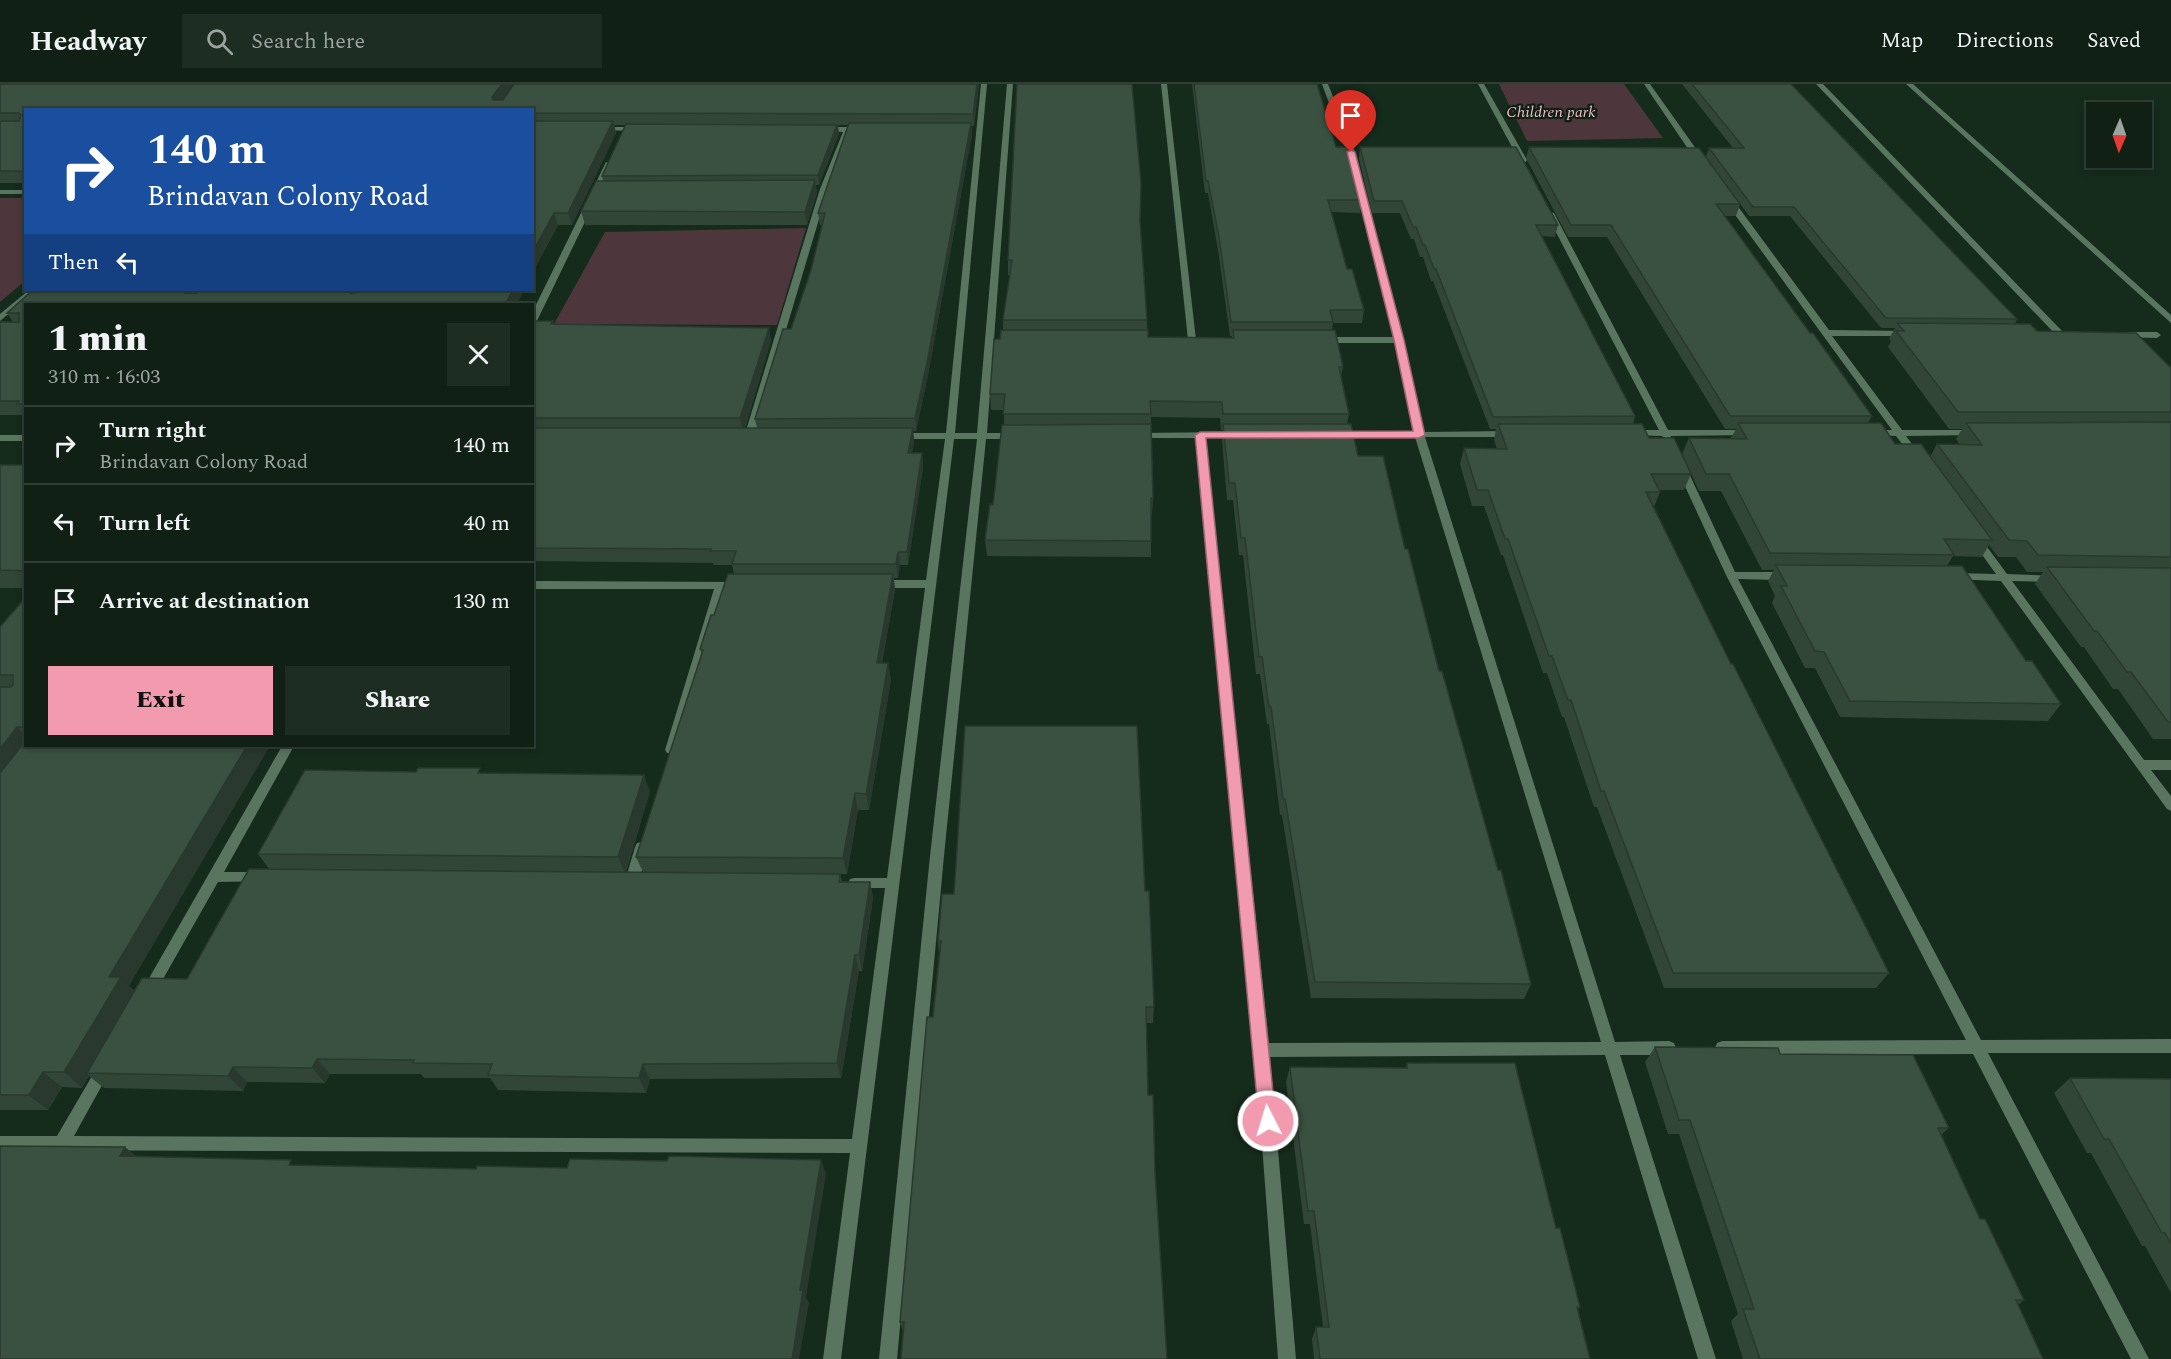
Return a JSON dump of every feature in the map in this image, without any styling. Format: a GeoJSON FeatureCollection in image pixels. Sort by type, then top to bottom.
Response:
{"type":"FeatureCollection","features":[{"type":"Feature","properties":{"kind":"street"},"geometry":{"type":"LineString","coordinates":[[832,1359],[950,436],[984,84]]}},
{"type":"Feature","properties":{"kind":"street"},"geometry":{"type":"LineString","coordinates":[[888,1359],[935,879],[982,436],[1010,84]]}},
{"type":"Feature","properties":{"kind":"street"},"geometry":{"type":"LineString","coordinates":[[1164,84],[1192,340]]}},
{"type":"Feature","properties":{"kind":"street"},"geometry":{"type":"LineString","coordinates":[[1325,84],[1357,152],[1419,435],[1707,1359]]}},
{"type":"Feature","properties":{"kind":"street"},"geometry":{"type":"LineString","coordinates":[[1481,84],[1530,173]]}},
{"type":"Feature","properties":{"kind":"street"},"geometry":{"type":"LineString","coordinates":[[1647,84],[1710,173]]}},
{"type":"Feature","properties":{"kind":"street"},"geometry":{"type":"LineString","coordinates":[[1819,84],[2061,334]]}},
{"type":"Feature","properties":{"kind":"street"},"geometry":{"type":"LineString","coordinates":[[1909,84],[2171,320]]}},
{"type":"Feature","properties":{"kind":"street"},"geometry":{"type":"LineString","coordinates":[[591,129],[649,129]]}},
{"type":"Feature","properties":{"kind":"street"},"geometry":{"type":"LineString","coordinates":[[621,140],[625,129]]}},
{"type":"Feature","properties":{"kind":"street"},"geometry":{"type":"LineString","coordinates":[[812,129],[871,130]]}},
{"type":"Feature","properties":{"kind":"street"},"geometry":{"type":"LineString","coordinates":[[749,437],[824,189],[847,129]]}},
{"type":"Feature","properties":{"kind":"street"},"geometry":{"type":"LineString","coordinates":[[966,130],[978,130]]}},
{"type":"Feature","properties":{"kind":"street"},"geometry":{"type":"LineString","coordinates":[[1684,154],[1696,155]]}},
{"type":"Feature","properties":{"kind":"street"},"geometry":{"type":"LineString","coordinates":[[534,319],[611,160]]}},
{"type":"Feature","properties":{"kind":"street"},"geometry":{"type":"LineString","coordinates":[[812,189],[824,189]]}},
{"type":"Feature","properties":{"kind":"street"},"geometry":{"type":"LineString","coordinates":[[596,190],[608,190]]}},
{"type":"Feature","properties":{"kind":"street"},"geometry":{"type":"LineString","coordinates":[[0,192],[24,192]]}},
{"type":"Feature","properties":{"kind":"street"},"geometry":{"type":"LineString","coordinates":[[1724,192],[1920,462]]}},
{"type":"Feature","properties":{"kind":"street"},"geometry":{"type":"LineString","coordinates":[[1546,204],[1665,433],[1731,575],[2140,1359]]}},
{"type":"Feature","properties":{"kind":"street"},"geometry":{"type":"LineString","coordinates":[[0,318],[32,291]]}},
{"type":"Feature","properties":{"kind":"street"},"geometry":{"type":"LineString","coordinates":[[534,328],[544,328]]}},
{"type":"Feature","properties":{"kind":"street"},"geometry":{"type":"LineString","coordinates":[[769,328],[781,328]]}},
{"type":"Feature","properties":{"kind":"street"},"geometry":{"type":"LineString","coordinates":[[1826,333],[1920,333]]}},
{"type":"Feature","properties":{"kind":"street"},"geometry":{"type":"LineString","coordinates":[[2050,334],[2073,335]]}},
{"type":"Feature","properties":{"kind":"street"},"geometry":{"type":"LineString","coordinates":[[2109,335],[2157,335]]}},
{"type":"Feature","properties":{"kind":"street"},"geometry":{"type":"LineString","coordinates":[[990,340],[1002,340]]}},
{"type":"Feature","properties":{"kind":"street"},"geometry":{"type":"LineString","coordinates":[[1180,340],[1203,340]]}},
{"type":"Feature","properties":{"kind":"street"},"geometry":{"type":"LineString","coordinates":[[1307,340],[1399,340]]}},
{"type":"Feature","properties":{"kind":"street"},"geometry":{"type":"LineString","coordinates":[[1618,433],[1759,433]]}},
{"type":"Feature","properties":{"kind":"street"},"geometry":{"type":"LineString","coordinates":[[1864,434],[1982,433]]}},
{"type":"Feature","properties":{"kind":"street"},"geometry":{"type":"LineString","coordinates":[[1327,435],[1525,434]]}},
{"type":"Feature","properties":{"kind":"street"},"geometry":{"type":"LineString","coordinates":[[1132,435],[1246,435]]}},
{"type":"Feature","properties":{"kind":"street"},"geometry":{"type":"LineString","coordinates":[[1200,435],[1262,1050],[1287,1359]]}},
{"type":"Feature","properties":{"kind":"street"},"geometry":{"type":"LineString","coordinates":[[891,436],[1028,436]]}},
{"type":"Feature","properties":{"kind":"street"},"geometry":{"type":"LineString","coordinates":[[738,437],[761,437]]}},
{"type":"Feature","properties":{"kind":"street"},"geometry":{"type":"LineString","coordinates":[[0,438],[24,438]]}},
{"type":"Feature","properties":{"kind":"street"},"geometry":{"type":"LineString","coordinates":[[1969,530],[2171,806]]}},
{"type":"Feature","properties":{"kind":"street"},"geometry":{"type":"LineString","coordinates":[[1731,575],[1802,576]]}},
{"type":"Feature","properties":{"kind":"street"},"geometry":{"type":"LineString","coordinates":[[1944,577],[2064,578]]}},
{"type":"Feature","properties":{"kind":"street"},"geometry":{"type":"LineString","coordinates":[[873,584],[931,584]]}},
{"type":"Feature","properties":{"kind":"street"},"geometry":{"type":"LineString","coordinates":[[534,585],[744,585]]}},
{"type":"Feature","properties":{"kind":"street"},"geometry":{"type":"LineString","coordinates":[[666,767],[721,585]]}},
{"type":"Feature","properties":{"kind":"street"},"geometry":{"type":"LineString","coordinates":[[144,1000],[287,747]]}},
{"type":"Feature","properties":{"kind":"street"},"geometry":{"type":"LineString","coordinates":[[2141,765],[2171,765]]}},
{"type":"Feature","properties":{"kind":"street"},"geometry":{"type":"LineString","coordinates":[[632,881],[646,835]]}},
{"type":"Feature","properties":{"kind":"street"},"geometry":{"type":"LineString","coordinates":[[216,876],[275,877]]}},
{"type":"Feature","properties":{"kind":"street"},"geometry":{"type":"LineString","coordinates":[[846,882],[893,883]]}},
{"type":"Feature","properties":{"kind":"street"},"geometry":{"type":"LineString","coordinates":[[1705,1048],[2171,1046]]}},
{"type":"Feature","properties":{"kind":"street"},"geometry":{"type":"LineString","coordinates":[[1262,1050],[1681,1048]]}},
{"type":"Feature","properties":{"kind":"street"},"geometry":{"type":"LineString","coordinates":[[62,1143],[109,1061]]}},
{"type":"Feature","properties":{"kind":"street"},"geometry":{"type":"LineString","coordinates":[[0,1143],[860,1146]]}},
{"type":"Feature","properties":{"kind":"green space","name":"Children park"},"geometry":{"type":"Polygon","coordinates":[[[1499,84],[1624,84],[1663,138],[1527,141],[1499,84]]]}},
{"type":"Feature","properties":{"kind":"green space"},"geometry":{"type":"Polygon","coordinates":[[[0,198],[24,198],[24,282],[0,302],[0,198]]]}},
{"type":"Feature","properties":{"kind":"green space"},"geometry":{"type":"Polygon","coordinates":[[[806,228],[777,325],[554,324],[605,232],[806,228]]]}},
{"type":"Feature","properties":{"kind":"building"},"geometry":{"type":"Polygon","coordinates":[[[0,84],[502,84],[492,97],[493,100],[503,100],[514,84],[977,84],[973,114],[534,113],[534,108],[24,108],[24,171],[0,171],[0,121],[19,121],[21,115],[19,113],[0,113],[0,84]]]}},
{"type":"Feature","properties":{"kind":"building"},"geometry":{"type":"Polygon","coordinates":[[[1017,84],[1132,84],[1141,183],[1140,221],[1147,320],[1003,320],[1012,260],[1008,260],[1017,84]]]}},
{"type":"Feature","properties":{"kind":"building"},"geometry":{"type":"Polygon","coordinates":[[[1194,84],[1317,84],[1336,147],[1348,147],[1362,200],[1328,200],[1347,269],[1352,269],[1364,310],[1330,310],[1333,322],[1231,322],[1219,237],[1208,181],[1206,181],[1194,84]]]}},
{"type":"Feature","properties":{"kind":"building"},"geometry":{"type":"Polygon","coordinates":[[[1692,84],[1791,84],[2017,319],[1886,318],[1794,207],[1753,207],[1709,148],[1744,148],[1692,84]]]}},
{"type":"Feature","properties":{"kind":"building"},"geometry":{"type":"Polygon","coordinates":[[[534,121],[613,121],[568,213],[554,213],[534,249],[534,121]]]}},
{"type":"Feature","properties":{"kind":"building"},"geometry":{"type":"Polygon","coordinates":[[[849,123],[971,123],[915,418],[755,419],[783,329],[791,329],[811,270],[825,213],[818,213],[849,123]]]}},
{"type":"Feature","properties":{"kind":"building"},"geometry":{"type":"Polygon","coordinates":[[[626,124],[837,125],[818,175],[602,176],[626,124]]]}},
{"type":"Feature","properties":{"kind":"building"},"geometry":{"type":"Polygon","coordinates":[[[1360,147],[1516,147],[1558,225],[1536,225],[1635,416],[1493,417],[1425,245],[1416,227],[1413,227],[1402,201],[1374,201],[1360,147]]]}},
{"type":"Feature","properties":{"kind":"building"},"geometry":{"type":"Polygon","coordinates":[[[1529,147],[1699,148],[1740,204],[1716,204],[1872,416],[1730,416],[1611,225],[1571,225],[1529,147]]]}},
{"type":"Feature","properties":{"kind":"building"},"geometry":{"type":"Polygon","coordinates":[[[815,180],[805,212],[581,211],[596,181],[815,180]]]}},
{"type":"Feature","properties":{"kind":"building"},"geometry":{"type":"Polygon","coordinates":[[[32,291],[185,291],[185,293],[197,293],[199,291],[352,291],[351,293],[363,291],[512,291],[506,303],[24,303],[24,404],[17,404],[19,401],[0,401],[0,322],[19,322],[19,313],[7,313],[32,291]]]}},
{"type":"Feature","properties":{"kind":"building"},"geometry":{"type":"Polygon","coordinates":[[[534,321],[553,321],[551,324],[769,328],[740,418],[534,418],[534,321]]]}},
{"type":"Feature","properties":{"kind":"building"},"geometry":{"type":"Polygon","coordinates":[[[1897,323],[2030,324],[2037,331],[2136,333],[2171,367],[2171,412],[1958,412],[1896,331],[1904,331],[1897,323]]]}},
{"type":"Feature","properties":{"kind":"building"},"geometry":{"type":"Polygon","coordinates":[[[1001,330],[1148,330],[1148,337],[1234,338],[1233,330],[1335,330],[1343,367],[1339,367],[1349,414],[1223,414],[1222,402],[1150,401],[1151,414],[1003,414],[1005,394],[990,394],[994,339],[1000,339],[1001,330]]]}},
{"type":"Feature","properties":{"kind":"building"},"geometry":{"type":"Polygon","coordinates":[[[2171,422],[2171,557],[2038,555],[2027,541],[2009,540],[1937,444],[1982,445],[1966,423],[2171,422]]]}},
{"type":"Feature","properties":{"kind":"building"},"geometry":{"type":"Polygon","coordinates":[[[1738,423],[1881,423],[1895,444],[1921,444],[1992,540],[1944,539],[1954,555],[1770,553],[1729,474],[1706,474],[1689,438],[1747,439],[1738,423]]]}},
{"type":"Feature","properties":{"kind":"building"},"geometry":{"type":"Polygon","coordinates":[[[1151,424],[1153,498],[1151,498],[1151,541],[985,540],[990,504],[993,505],[1002,425],[1151,424]]]}},
{"type":"Feature","properties":{"kind":"building"},"geometry":{"type":"Polygon","coordinates":[[[1223,424],[1351,424],[1358,456],[1383,456],[1405,549],[1408,549],[1439,671],[1442,671],[1498,870],[1501,870],[1531,984],[1315,982],[1285,799],[1283,799],[1271,707],[1269,707],[1262,657],[1259,657],[1245,538],[1241,538],[1235,483],[1229,483],[1223,424]]]}},
{"type":"Feature","properties":{"kind":"building"},"geometry":{"type":"Polygon","coordinates":[[[1498,424],[1642,424],[1649,438],[1674,438],[1691,474],[1651,474],[1660,492],[1646,492],[1889,973],[1673,973],[1604,791],[1601,791],[1571,700],[1568,700],[1552,656],[1549,656],[1508,539],[1505,539],[1488,490],[1477,490],[1464,448],[1507,449],[1498,424]]]}},
{"type":"Feature","properties":{"kind":"building"},"geometry":{"type":"Polygon","coordinates":[[[534,428],[913,428],[908,453],[922,453],[907,552],[898,552],[896,564],[732,564],[736,551],[710,551],[711,549],[534,548],[534,428]]]}},
{"type":"Feature","properties":{"kind":"building"},"geometry":{"type":"Polygon","coordinates":[[[0,465],[24,465],[24,571],[0,570],[0,465]]]}},
{"type":"Feature","properties":{"kind":"building"},"geometry":{"type":"Polygon","coordinates":[[[1776,565],[1962,566],[2026,661],[2032,661],[2061,704],[1850,701],[1824,652],[1815,651],[1781,586],[1787,586],[1776,565]]]}},
{"type":"Feature","properties":{"kind":"building"},"geometry":{"type":"Polygon","coordinates":[[[2047,567],[2171,568],[2171,722],[2168,722],[2131,672],[2127,672],[2097,631],[2094,631],[2047,567]]]}},
{"type":"Feature","properties":{"kind":"building"},"geometry":{"type":"Polygon","coordinates":[[[728,574],[893,574],[877,663],[888,663],[874,749],[866,794],[855,793],[843,858],[636,857],[703,650],[700,649],[711,615],[714,615],[728,574]]]}},
{"type":"Feature","properties":{"kind":"building"},"geometry":{"type":"Polygon","coordinates":[[[24,599],[24,727],[17,727],[0,749],[0,687],[11,687],[13,675],[0,675],[0,627],[24,599]]]}},
{"type":"Feature","properties":{"kind":"building"},"geometry":{"type":"Polygon","coordinates":[[[965,726],[1137,726],[1145,891],[1149,891],[1154,1007],[1146,1007],[1148,1095],[1153,1095],[1155,1171],[1167,1359],[901,1359],[904,1322],[900,1322],[927,1017],[933,1017],[941,941],[938,941],[942,894],[954,894],[965,726]]]}},
{"type":"Feature","properties":{"kind":"building"},"geometry":{"type":"Polygon","coordinates":[[[24,743],[24,747],[246,747],[109,977],[121,977],[64,1072],[43,1072],[29,1095],[0,1095],[0,773],[24,743]]]}},
{"type":"Feature","properties":{"kind":"building"},"geometry":{"type":"Polygon","coordinates":[[[418,768],[480,768],[478,773],[644,775],[618,857],[258,854],[305,770],[416,772],[418,768]]]}},
{"type":"Feature","properties":{"kind":"building"},"geometry":{"type":"Polygon","coordinates":[[[249,869],[840,874],[839,882],[870,882],[859,955],[855,955],[837,1063],[643,1064],[639,1078],[488,1075],[492,1064],[317,1059],[312,1068],[233,1067],[228,1076],[87,1073],[142,978],[187,979],[249,869]]]}},
{"type":"Feature","properties":{"kind":"building"},"geometry":{"type":"Polygon","coordinates":[[[1655,1047],[1778,1048],[1780,1054],[1913,1055],[1949,1128],[1938,1128],[1980,1219],[1985,1219],[2024,1300],[2016,1300],[2043,1359],[1760,1359],[1743,1309],[1754,1309],[1690,1120],[1679,1120],[1655,1047]]]}},
{"type":"Feature","properties":{"kind":"building"},"geometry":{"type":"Polygon","coordinates":[[[1407,1063],[1515,1063],[1556,1228],[1560,1228],[1580,1307],[1577,1307],[1590,1359],[1320,1359],[1316,1327],[1329,1327],[1314,1211],[1308,1211],[1290,1067],[1407,1068],[1407,1063]]]}},
{"type":"Feature","properties":{"kind":"building"},"geometry":{"type":"Polygon","coordinates":[[[2070,1078],[2171,1079],[2171,1244],[2165,1233],[2162,1233],[2109,1139],[2104,1139],[2070,1078]]]}},
{"type":"Feature","properties":{"kind":"building"},"geometry":{"type":"Polygon","coordinates":[[[0,1146],[125,1147],[120,1156],[291,1160],[289,1165],[476,1169],[477,1166],[567,1168],[570,1159],[667,1161],[669,1156],[821,1160],[800,1290],[803,1290],[792,1359],[0,1359],[0,1146]]]}},
{"type":"Feature","properties":{"kind":"route"},"geometry":{"type":"LineString","coordinates":[[1268,1121],[1200,435],[1419,435],[1399,340],[1351,152]]}}]}
